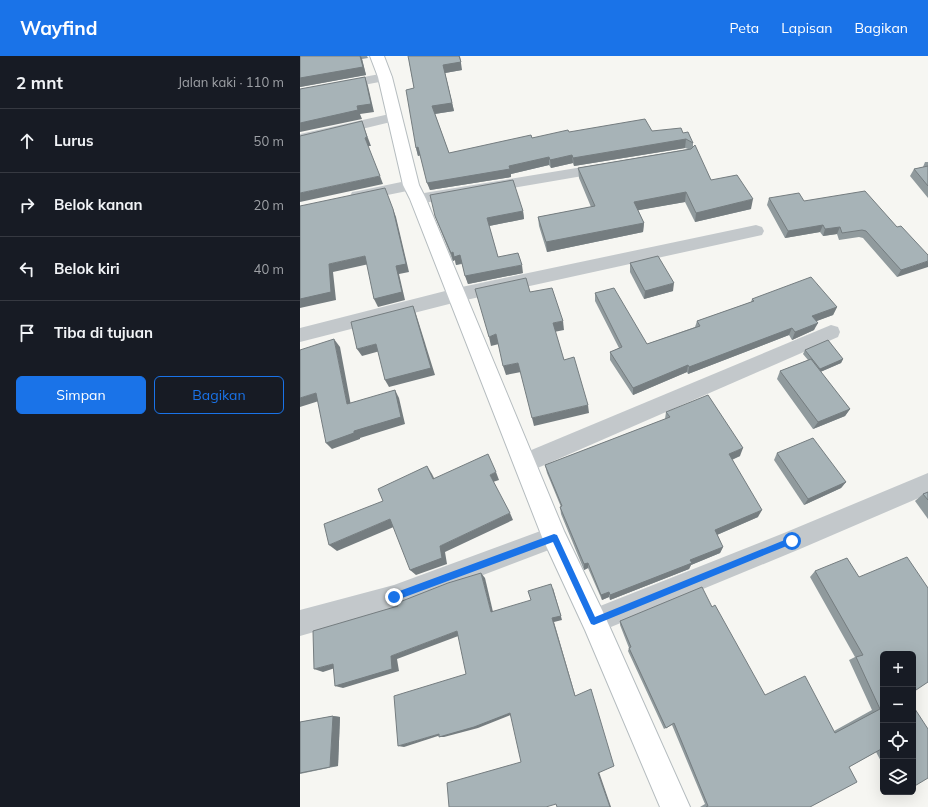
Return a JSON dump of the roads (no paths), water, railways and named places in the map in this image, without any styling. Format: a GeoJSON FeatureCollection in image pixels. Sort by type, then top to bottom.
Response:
{"type":"FeatureCollection","features":[{"type":"Feature","properties":{"kind":"street"},"geometry":{"type":"LineString","coordinates":[[377,56],[385,77],[414,192],[457,294],[554,537],[594,621],[675,807]]}},
{"type":"Feature","properties":{"kind":"street"},"geometry":{"type":"LineString","coordinates":[[300,93],[385,77]]}},
{"type":"Feature","properties":{"kind":"street"},"geometry":{"type":"LineString","coordinates":[[300,139],[394,117]]}},
{"type":"Feature","properties":{"kind":"street"},"geometry":{"type":"LineString","coordinates":[[344,199],[414,192],[624,165]]}},
{"type":"Feature","properties":{"kind":"street"},"geometry":{"type":"LineString","coordinates":[[300,335],[457,294],[756,231]]}},
{"type":"Feature","properties":{"kind":"street"},"geometry":{"type":"LineString","coordinates":[[525,463],[831,332]]}},
{"type":"Feature","properties":{"kind":"street"},"geometry":{"type":"LineString","coordinates":[[594,621],[792,541],[928,483]]}},
{"type":"Feature","properties":{"kind":"street"},"geometry":{"type":"LineString","coordinates":[[300,623],[394,597],[554,537]]}}]}
